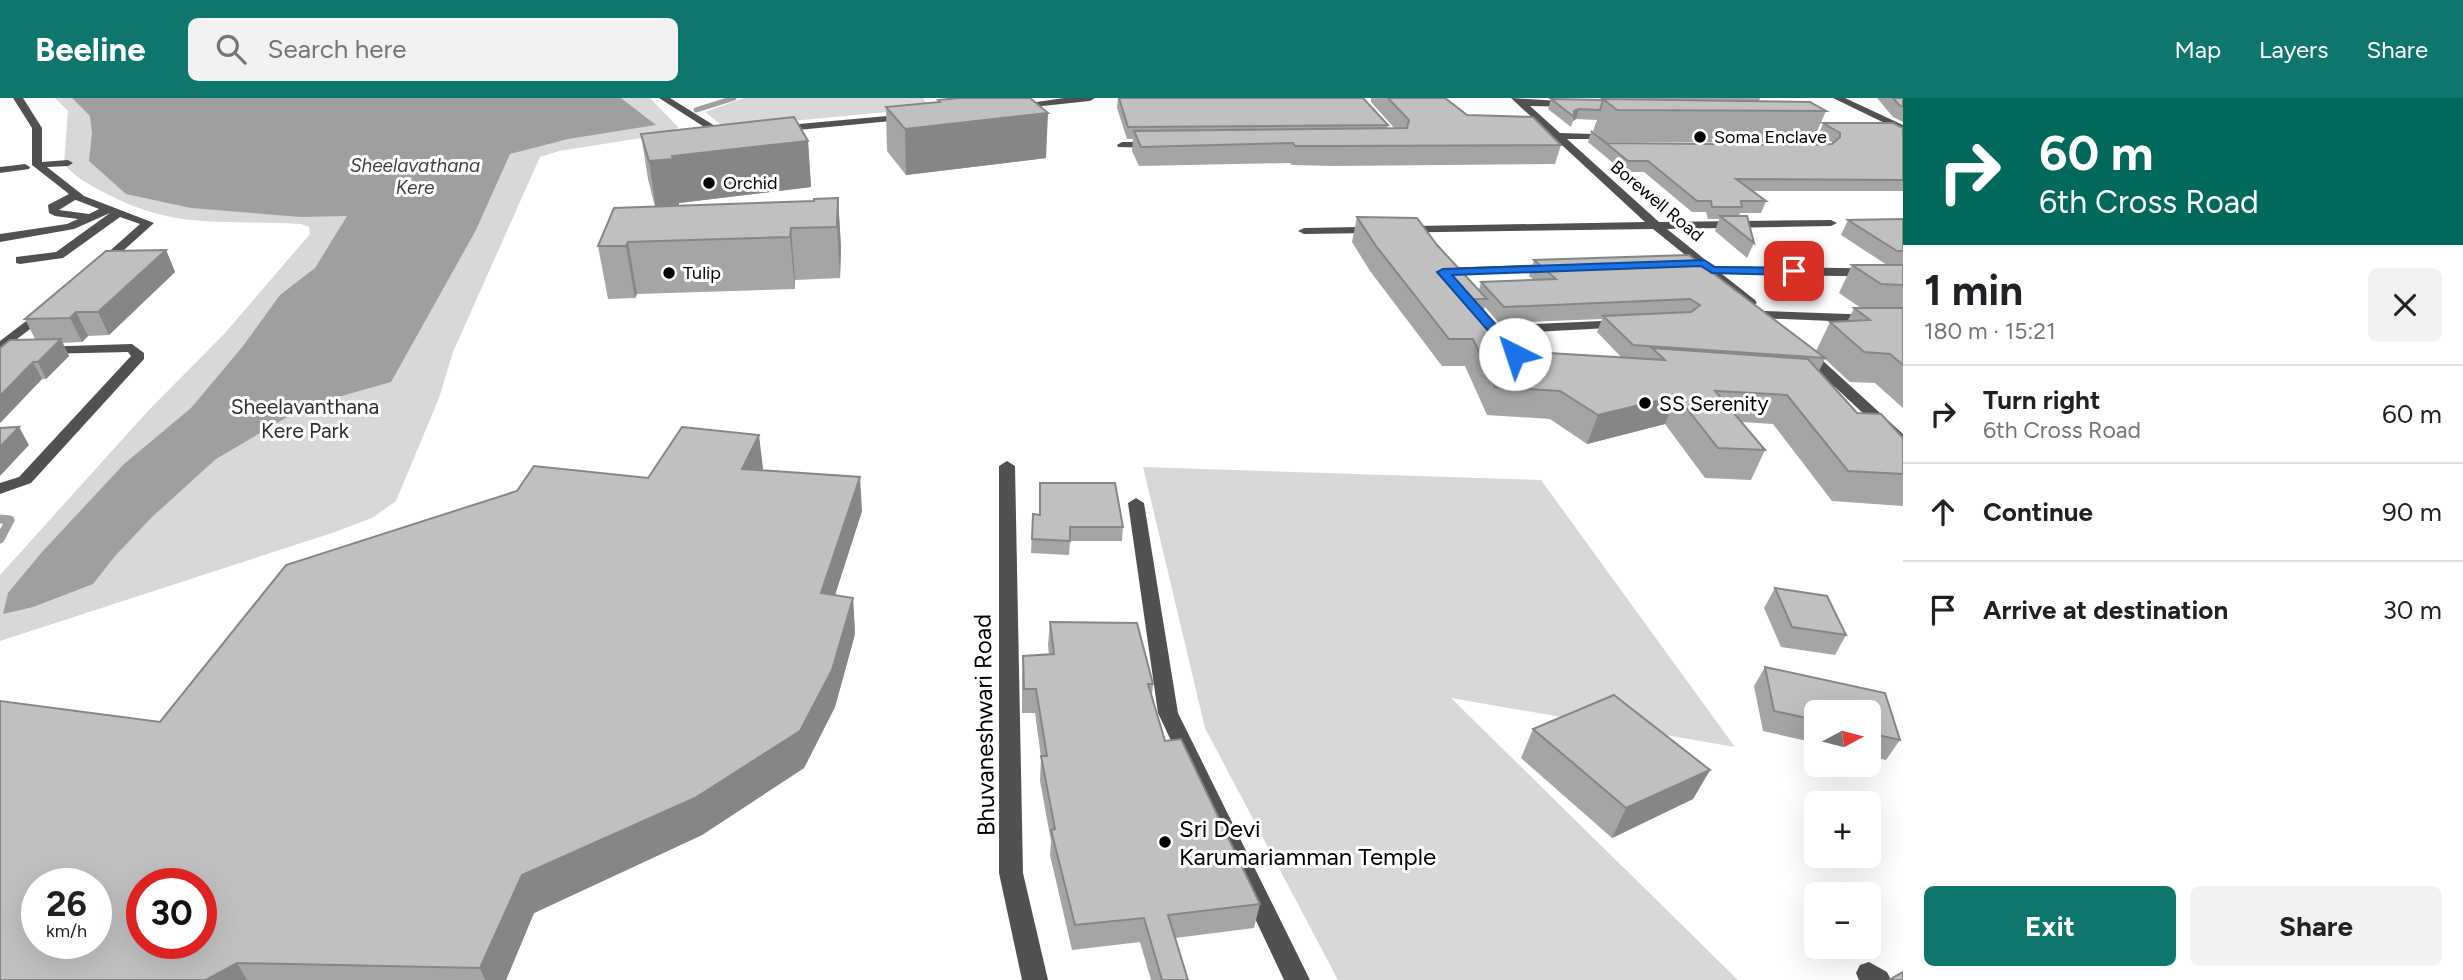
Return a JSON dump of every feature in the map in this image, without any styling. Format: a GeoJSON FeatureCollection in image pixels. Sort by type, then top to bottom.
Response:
{"type":"FeatureCollection","features":[{"type":"Feature","properties":{"kind":"street"},"geometry":{"type":"LineString","coordinates":[[18,98],[37,128],[31,166]]}},
{"type":"Feature","properties":{"kind":"street"},"geometry":{"type":"LineString","coordinates":[[664,98],[712,128],[745,132]]}},
{"type":"Feature","properties":{"kind":"street"},"geometry":{"type":"LineString","coordinates":[[1009,106],[1090,98]]}},
{"type":"Feature","properties":{"kind":"street"},"geometry":{"type":"LineString","coordinates":[[1838,98],[1903,129]]}},
{"type":"Feature","properties":{"kind":"street"},"geometry":{"type":"LineString","coordinates":[[1518,101],[1587,104]]}},
{"type":"Feature","properties":{"kind":"street","name":"Borewell Road"},"geometry":{"type":"LineString","coordinates":[[1518,101],[1656,226],[1764,315],[1903,442]]}},
{"type":"Feature","properties":{"kind":"street"},"geometry":{"type":"LineString","coordinates":[[772,130],[927,115]]}},
{"type":"Feature","properties":{"kind":"street"},"geometry":{"type":"LineString","coordinates":[[1560,139],[1593,135]]}},
{"type":"Feature","properties":{"kind":"street"},"geometry":{"type":"LineString","coordinates":[[1122,145],[1164,145]]}},
{"type":"Feature","properties":{"kind":"street"},"geometry":{"type":"LineString","coordinates":[[1579,156],[1598,156]]}},
{"type":"Feature","properties":{"kind":"street"},"geometry":{"type":"LineString","coordinates":[[0,170],[68,163]]}},
{"type":"Feature","properties":{"kind":"street"},"geometry":{"type":"LineString","coordinates":[[31,166],[76,195],[148,223],[84,278]]}},
{"type":"Feature","properties":{"kind":"street"},"geometry":{"type":"LineString","coordinates":[[76,195],[52,207],[55,213],[62,216],[92,215],[114,210]]}},
{"type":"Feature","properties":{"kind":"street"},"geometry":{"type":"LineString","coordinates":[[20,260],[60,255],[114,210]]}},
{"type":"Feature","properties":{"kind":"street"},"geometry":{"type":"LineString","coordinates":[[0,238],[70,227],[92,215]]}},
{"type":"Feature","properties":{"kind":"street"},"geometry":{"type":"LineString","coordinates":[[1304,231],[1831,223]]}},
{"type":"Feature","properties":{"kind":"street"},"geometry":{"type":"LineString","coordinates":[[1676,264],[1903,273]]}},
{"type":"Feature","properties":{"kind":"street"},"geometry":{"type":"LineString","coordinates":[[1451,282],[1443,272],[1566,268]]}},
{"type":"Feature","properties":{"kind":"street"},"geometry":{"type":"LineString","coordinates":[[0,349],[53,304]]}},
{"type":"Feature","properties":{"kind":"street"},"geometry":{"type":"LineString","coordinates":[[1764,315],[1903,320]]}},
{"type":"Feature","properties":{"kind":"street"},"geometry":{"type":"LineString","coordinates":[[1508,346],[1490,326],[1643,324]]}},
{"type":"Feature","properties":{"kind":"street"},"geometry":{"type":"LineString","coordinates":[[0,349],[132,348],[139,356],[25,480],[0,489]]}},
{"type":"Feature","properties":{"kind":"street"},"geometry":{"type":"LineString","coordinates":[[1785,380],[1839,383]]}},
{"type":"Feature","properties":{"kind":"street","name":"Bhuvaneshwari Road"},"geometry":{"type":"LineString","coordinates":[[1007,466],[1011,873],[1035,980]]}},
{"type":"Feature","properties":{"kind":"street"},"geometry":{"type":"LineString","coordinates":[[1136,503],[1168,713],[1297,980]]}},
{"type":"Feature","properties":{"kind":"green space","name":"Sheelavathana Kere"},"geometry":{"type":"Polygon","coordinates":[[[55,98],[650,98],[678,127],[673,133],[559,151],[540,157],[453,352],[439,398],[396,501],[372,518],[332,533],[0,641],[0,575],[147,412],[225,333],[310,234],[309,227],[301,224],[202,221],[156,214],[101,191],[78,177],[64,164],[68,111],[55,98]]]}},
{"type":"Feature","properties":{"kind":"green space"},"geometry":{"type":"Polygon","coordinates":[[[744,98],[923,98],[930,108],[738,126],[720,124],[705,112],[744,98]]]}},
{"type":"Feature","properties":{"kind":"green space"},"geometry":{"type":"Polygon","coordinates":[[[1143,467],[1541,480],[1735,747],[1451,698],[1738,980],[1338,980],[1205,728],[1143,467]]]}},
{"type":"Feature","properties":{"kind":"water","name":"Sheelavathana Kere"},"geometry":{"type":"Polygon","coordinates":[[[72,98],[621,98],[656,125],[568,139],[510,154],[476,230],[391,382],[306,406],[216,459],[152,517],[93,584],[33,607],[3,614],[8,593],[42,552],[124,464],[191,408],[243,346],[280,295],[315,268],[347,216],[301,217],[191,208],[126,194],[89,161],[92,133],[90,116],[72,98]]]}},
{"type":"Feature","properties":{"kind":"building"},"geometry":{"type":"Polygon","coordinates":[[[960,98],[1030,98],[1048,113],[905,129],[886,107],[960,98]]]}},
{"type":"Feature","properties":{"kind":"building"},"geometry":{"type":"Polygon","coordinates":[[[1119,98],[1363,98],[1388,125],[1128,127],[1119,98]]]}},
{"type":"Feature","properties":{"kind":"building"},"geometry":{"type":"Polygon","coordinates":[[[1388,98],[1445,98],[1467,115],[1533,117],[1561,145],[1295,146],[1293,143],[1141,147],[1134,131],[1407,128],[1409,120],[1388,98]]]}},
{"type":"Feature","properties":{"kind":"building"},"geometry":{"type":"Polygon","coordinates":[[[1893,98],[1903,98],[1903,107],[1899,105],[1893,98]]]}},
{"type":"Feature","properties":{"kind":"building"},"geometry":{"type":"Polygon","coordinates":[[[1551,99],[1603,100],[1600,110],[1579,109],[1574,111],[1574,117],[1551,99]]]}},
{"type":"Feature","properties":{"kind":"building"},"geometry":{"type":"Polygon","coordinates":[[[1603,99],[1810,102],[1826,111],[1617,110],[1603,99]]]}},
{"type":"Feature","properties":{"kind":"building"},"geometry":{"type":"Polygon","coordinates":[[[794,117],[808,141],[672,156],[673,159],[649,161],[641,134],[794,117]]]}},
{"type":"Feature","properties":{"kind":"building"},"geometry":{"type":"Polygon","coordinates":[[[1823,123],[1893,123],[1903,128],[1903,180],[1736,179],[1766,201],[1741,201],[1742,207],[1712,207],[1711,201],[1697,201],[1648,161],[1628,161],[1591,131],[1607,143],[1832,144],[1840,137],[1840,133],[1823,123]]]}},
{"type":"Feature","properties":{"kind":"building"},"geometry":{"type":"Polygon","coordinates":[[[838,198],[837,227],[791,228],[790,237],[628,242],[626,246],[598,246],[614,208],[838,198]]]}},
{"type":"Feature","properties":{"kind":"building"},"geometry":{"type":"Polygon","coordinates":[[[1720,216],[1747,216],[1754,243],[1720,216]]]}},
{"type":"Feature","properties":{"kind":"building"},"geometry":{"type":"Polygon","coordinates":[[[1357,217],[1417,218],[1437,245],[1487,299],[1472,299],[1516,351],[1665,360],[1652,348],[1808,359],[1857,413],[1881,414],[1903,438],[1903,474],[1848,471],[1787,395],[1715,391],[1765,450],[1718,448],[1677,396],[1598,415],[1560,391],[1495,387],[1473,339],[1449,339],[1376,246],[1357,217]]]}},
{"type":"Feature","properties":{"kind":"building"},"geometry":{"type":"Polygon","coordinates":[[[1903,219],[1903,251],[1897,251],[1848,220],[1903,219]]]}},
{"type":"Feature","properties":{"kind":"building"},"geometry":{"type":"Polygon","coordinates":[[[166,250],[98,312],[76,312],[70,318],[25,319],[106,251],[166,250]]]}},
{"type":"Feature","properties":{"kind":"building"},"geometry":{"type":"Polygon","coordinates":[[[1689,255],[1825,358],[1633,345],[1603,316],[1691,312],[1700,305],[1690,299],[1504,307],[1481,282],[1556,279],[1534,260],[1689,255]]]}},
{"type":"Feature","properties":{"kind":"building"},"geometry":{"type":"Polygon","coordinates":[[[1852,265],[1903,265],[1903,285],[1881,284],[1852,265]]]}},
{"type":"Feature","properties":{"kind":"building"},"geometry":{"type":"Polygon","coordinates":[[[1854,308],[1903,308],[1903,365],[1890,354],[1864,352],[1830,322],[1870,320],[1854,308]]]}},
{"type":"Feature","properties":{"kind":"building"},"geometry":{"type":"Polygon","coordinates":[[[61,339],[38,362],[33,362],[0,396],[0,348],[10,340],[61,339]]]}},
{"type":"Feature","properties":{"kind":"building"},"geometry":{"type":"Polygon","coordinates":[[[19,427],[0,447],[0,428],[19,427]]]}},
{"type":"Feature","properties":{"kind":"building"},"geometry":{"type":"Polygon","coordinates":[[[682,427],[759,435],[742,469],[860,477],[821,593],[853,598],[832,670],[800,731],[695,798],[522,875],[480,968],[237,963],[206,980],[0,980],[0,701],[160,722],[286,565],[517,491],[534,466],[648,478],[682,427]]]}},
{"type":"Feature","properties":{"kind":"building"},"geometry":{"type":"Polygon","coordinates":[[[1040,483],[1115,483],[1123,527],[1070,527],[1070,541],[1032,539],[1033,514],[1040,515],[1040,483]]]}},
{"type":"Feature","properties":{"kind":"building"},"geometry":{"type":"Polygon","coordinates":[[[1775,588],[1827,596],[1846,635],[1792,627],[1775,588]]]}},
{"type":"Feature","properties":{"kind":"building"},"geometry":{"type":"Polygon","coordinates":[[[1050,622],[1137,623],[1153,684],[1148,684],[1165,741],[1181,739],[1260,904],[1168,915],[1188,980],[1162,980],[1144,918],[1075,925],[1051,830],[1055,829],[1041,756],[1047,756],[1036,689],[1024,689],[1023,656],[1054,654],[1050,622]]]}},
{"type":"Feature","properties":{"kind":"building"},"geometry":{"type":"Polygon","coordinates":[[[1765,667],[1885,693],[1900,740],[1881,736],[1881,700],[1804,700],[1804,717],[1774,711],[1765,667]]]}},
{"type":"Feature","properties":{"kind":"building"},"geometry":{"type":"Polygon","coordinates":[[[1614,695],[1710,770],[1626,808],[1533,729],[1614,695]]]}},
{"type":"Feature","properties":{"kind":"building"},"geometry":{"type":"Polygon","coordinates":[[[1903,972],[1903,980],[1889,980],[1903,972]]]}},
{"type":"Feature","properties":{"kind":"waterway"},"geometry":{"type":"LineString","coordinates":[[696,110],[734,98]]}},
{"type":"Feature","properties":{"kind":"waterway"},"geometry":{"type":"LineString","coordinates":[[0,519],[10,520],[0,539]]}},
{"type":"Feature","properties":{"kind":"place","name":"Soma Enclave"},"geometry":{"type":"Point","coordinates":[1700,137]}},
{"type":"Feature","properties":{"kind":"place","name":"Orchid"},"geometry":{"type":"Point","coordinates":[709,183]}},
{"type":"Feature","properties":{"kind":"place","name":"Tulip"},"geometry":{"type":"Point","coordinates":[669,273]}},
{"type":"Feature","properties":{"kind":"place","name":"SS Serenity"},"geometry":{"type":"Point","coordinates":[1645,403]}},
{"type":"Feature","properties":{"kind":"place","name":"Sri Devi Karumariamman Temple"},"geometry":{"type":"Point","coordinates":[1165,842]}},
{"type":"Feature","properties":{"kind":"route"},"geometry":{"type":"LineString","coordinates":[[1515,354],[1443,272],[1704,263],[1712,270],[1794,271]]}},
{"type":"Feature","properties":{"kind":"park label","name":"Sheelavanthana Kere Park"},"geometry":{"type":"Point","coordinates":[305,418]}}]}
